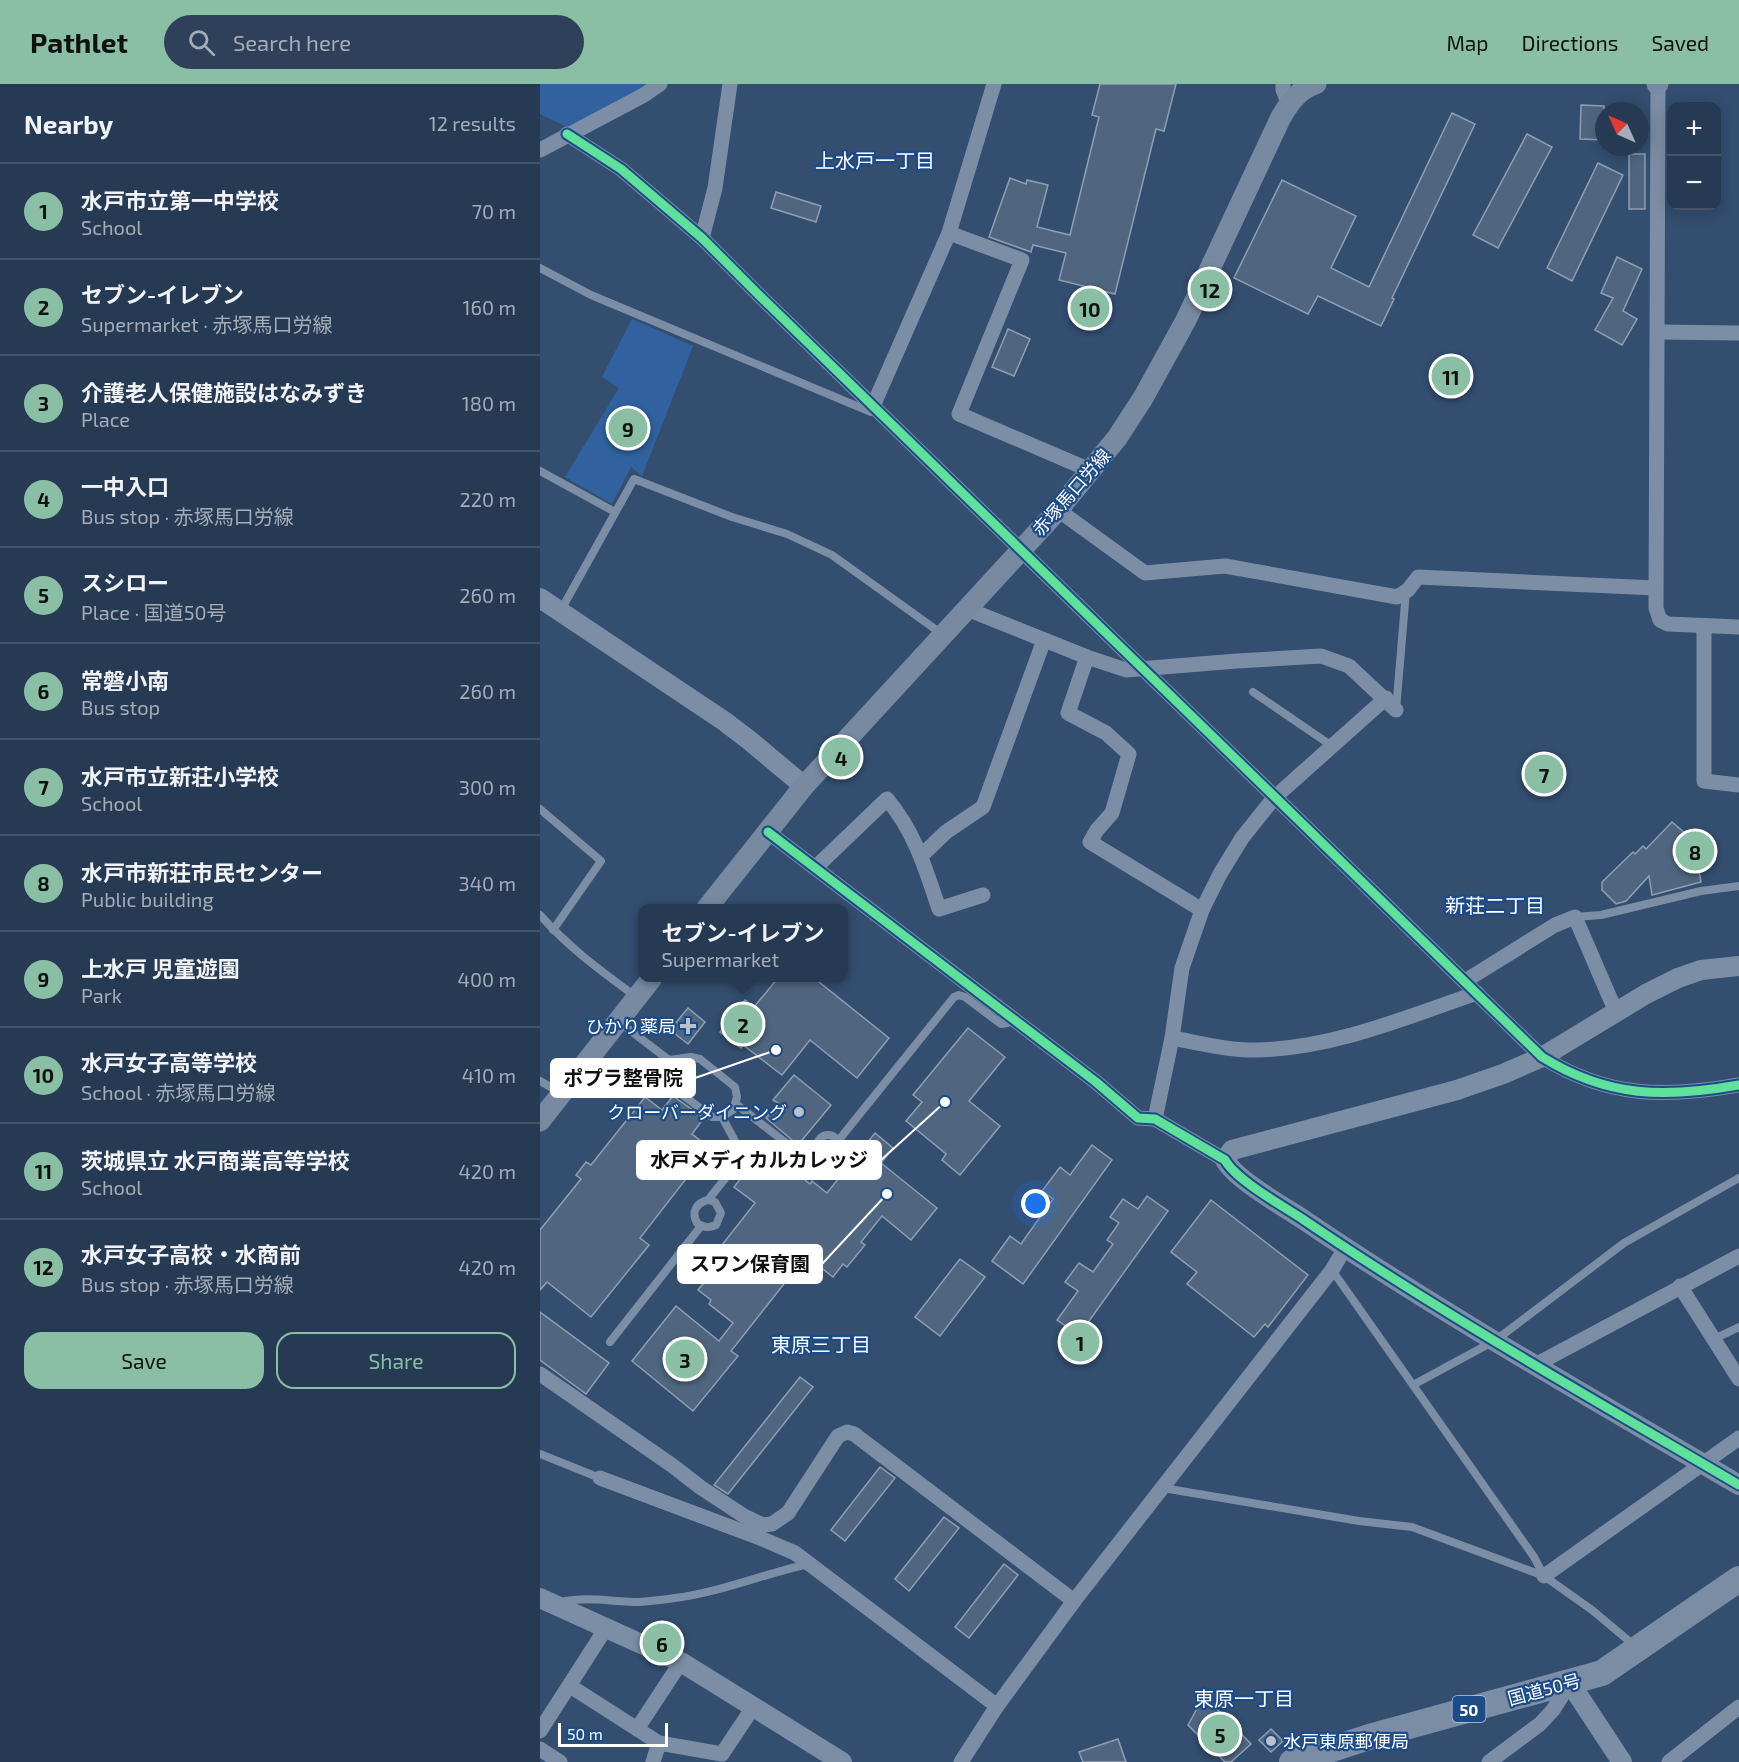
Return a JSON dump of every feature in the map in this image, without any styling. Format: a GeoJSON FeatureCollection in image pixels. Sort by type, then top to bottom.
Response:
{"type":"FeatureCollection","features":[{"type":"Feature","properties":{"kind":"highway","name":"国道50号"},"geometry":{"type":"LineString","coordinates":[[1292,1762],[1430,1720],[1602,1673],[1739,1579]]}},
{"type":"Feature","properties":{"kind":"main road","name":"赤塚馬口労線"},"geometry":{"type":"LineString","coordinates":[[711,904],[804,786],[1092,471],[1143,398],[1186,320],[1286,94],[1297,95],[1316,84]]}},
{"type":"Feature","properties":{"kind":"main road"},"geometry":{"type":"LineString","coordinates":[[540,1121],[649,982]]}},
{"type":"Feature","properties":{"kind":"street"},"geometry":{"type":"LineString","coordinates":[[540,150],[644,95],[660,84]]}},
{"type":"Feature","properties":{"kind":"street"},"geometry":{"type":"LineString","coordinates":[[702,237],[714,188],[730,84]]}},
{"type":"Feature","properties":{"kind":"street"},"geometry":{"type":"LineString","coordinates":[[873,406],[949,233],[994,84]]}},
{"type":"Feature","properties":{"kind":"street"},"geometry":{"type":"LineString","coordinates":[[1658,84],[1656,608],[1660,620],[1668,624],[1739,627]]}},
{"type":"Feature","properties":{"kind":"street"},"geometry":{"type":"LineString","coordinates":[[567,134],[621,169],[702,237],[1274,798],[1542,1057],[1577,1076],[1601,1084],[1648,1094],[1697,1093],[1739,1085]]}},
{"type":"Feature","properties":{"kind":"street"},"geometry":{"type":"LineString","coordinates":[[949,233],[1022,260],[959,414],[1092,471]]}},
{"type":"Feature","properties":{"kind":"street"},"geometry":{"type":"LineString","coordinates":[[1658,332],[1739,333]]}},
{"type":"Feature","properties":{"kind":"street"},"geometry":{"type":"LineString","coordinates":[[1058,510],[1145,573],[1226,566],[1397,597],[1406,591],[1418,577],[1655,588]]}},
{"type":"Feature","properties":{"kind":"street"},"geometry":{"type":"LineString","coordinates":[[540,598],[724,721],[804,786]]}},
{"type":"Feature","properties":{"kind":"street"},"geometry":{"type":"LineString","coordinates":[[967,609],[1087,657],[1126,670],[1321,656],[1349,666],[1391,704],[1332,746],[1274,798],[1242,838],[1220,874],[1202,910],[1182,968],[1172,1038],[1155,1119]]}},
{"type":"Feature","properties":{"kind":"street"},"geometry":{"type":"LineString","coordinates":[[1704,626],[1704,781],[1739,784]]}},
{"type":"Feature","properties":{"kind":"street"},"geometry":{"type":"LineString","coordinates":[[922,855],[946,832],[983,807],[1044,640]]}},
{"type":"Feature","properties":{"kind":"street"},"geometry":{"type":"LineString","coordinates":[[1087,657],[1068,713],[1106,733],[1129,754],[1112,813],[1090,842],[1202,910]]}},
{"type":"Feature","properties":{"kind":"street"},"geometry":{"type":"LineString","coordinates":[[814,868],[887,799],[902,817],[922,855],[939,909],[982,895]]}},
{"type":"Feature","properties":{"kind":"street"},"geometry":{"type":"LineString","coordinates":[[768,832],[1096,1082],[1138,1118],[1155,1119],[1225,1160],[1229,1168],[1245,1180],[1345,1248],[1739,1485]]}},
{"type":"Feature","properties":{"kind":"street"},"geometry":{"type":"LineString","coordinates":[[1465,981],[1555,925],[1575,917],[1616,1012]]}},
{"type":"Feature","properties":{"kind":"street"},"geometry":{"type":"LineString","coordinates":[[1225,1160],[1232,1150],[1457,1090],[1542,1057],[1678,978],[1701,970],[1739,966]]}},
{"type":"Feature","properties":{"kind":"street"},"geometry":{"type":"LineString","coordinates":[[1172,1038],[1256,1050],[1305,1046],[1335,1040],[1476,993]]}},
{"type":"Feature","properties":{"kind":"street"},"geometry":{"type":"LineString","coordinates":[[961,1762],[997,1706],[1074,1602],[1332,1270],[1345,1248]]}},
{"type":"Feature","properties":{"kind":"street"},"geometry":{"type":"LineString","coordinates":[[1537,1364],[1739,1256]]}},
{"type":"Feature","properties":{"kind":"street"},"geometry":{"type":"LineString","coordinates":[[1680,1286],[1739,1379]]}},
{"type":"Feature","properties":{"kind":"street"},"geometry":{"type":"LineString","coordinates":[[540,1374],[700,1487],[744,1516],[763,1525],[772,1524],[788,1513],[838,1436],[847,1432],[854,1434],[1074,1602]]}},
{"type":"Feature","properties":{"kind":"street"},"geometry":{"type":"LineString","coordinates":[[1544,1576],[1739,1438]]}},
{"type":"Feature","properties":{"kind":"street"},"geometry":{"type":"LineString","coordinates":[[600,1478],[795,1553],[997,1706]]}},
{"type":"Feature","properties":{"kind":"street"},"geometry":{"type":"LineString","coordinates":[[546,1601],[681,1662],[842,1762]]}},
{"type":"Feature","properties":{"kind":"street"},"geometry":{"type":"LineString","coordinates":[[540,1731],[606,1628]]}},
{"type":"Feature","properties":{"kind":"street"},"geometry":{"type":"LineString","coordinates":[[637,1729],[681,1662]]}},
{"type":"Feature","properties":{"kind":"street"},"geometry":{"type":"LineString","coordinates":[[1494,1761],[1540,1724],[1553,1710],[1570,1683],[1622,1762]]}},
{"type":"Feature","properties":{"kind":"street"},"geometry":{"type":"LineString","coordinates":[[570,1686],[659,1743],[722,1754],[754,1706]]}},
{"type":"Feature","properties":{"kind":"street"},"geometry":{"type":"LineString","coordinates":[[1669,1762],[1734,1711],[1739,1727]]}},
{"type":"Feature","properties":{"kind":"street"},"geometry":{"type":"LineString","coordinates":[[653,1762],[659,1743]]}},
{"type":"Feature","properties":{"kind":"street"},"geometry":{"type":"LineString","coordinates":[[540,1749],[560,1762]]}},
{"type":"Feature","properties":{"kind":"lane"},"geometry":{"type":"LineString","coordinates":[[540,268],[591,295],[749,362],[871,411],[873,406]]}},
{"type":"Feature","properties":{"kind":"lane"},"geometry":{"type":"LineString","coordinates":[[540,471],[615,512]]}},
{"type":"Feature","properties":{"kind":"lane"},"geometry":{"type":"LineString","coordinates":[[560,611],[634,479],[732,517],[787,534],[832,555],[944,635]]}},
{"type":"Feature","properties":{"kind":"lane"},"geometry":{"type":"LineString","coordinates":[[1391,704],[1406,591]]}},
{"type":"Feature","properties":{"kind":"lane"},"geometry":{"type":"LineString","coordinates":[[1253,692],[1332,746]]}},
{"type":"Feature","properties":{"kind":"lane"},"geometry":{"type":"LineString","coordinates":[[540,809],[601,861],[553,930]]}},
{"type":"Feature","properties":{"kind":"lane"},"geometry":{"type":"LineString","coordinates":[[1575,917],[1601,915],[1701,891],[1739,886]]}},
{"type":"Feature","properties":{"kind":"lane"},"geometry":{"type":"LineString","coordinates":[[540,915],[553,930],[586,959],[636,997]]}},
{"type":"Feature","properties":{"kind":"lane"},"geometry":{"type":"LineString","coordinates":[[821,1154],[830,1156],[834,1154],[839,1146],[838,1141],[954,997],[959,995],[965,997],[1001,1024],[1013,1019]]}},
{"type":"Feature","properties":{"kind":"lane"},"geometry":{"type":"LineString","coordinates":[[617,1021],[669,1060],[671,1068],[669,1079],[672,1088],[711,1118],[722,1117],[733,1110],[737,1093],[735,1087],[700,1059],[691,1057],[669,1060]]}},
{"type":"Feature","properties":{"kind":"lane"},"geometry":{"type":"LineString","coordinates":[[540,1081],[561,1094]]}},
{"type":"Feature","properties":{"kind":"lane"},"geometry":{"type":"LineString","coordinates":[[736,1104],[813,1164],[821,1154]]}},
{"type":"Feature","properties":{"kind":"lane"},"geometry":{"type":"LineString","coordinates":[[708,1200],[743,1156],[722,1117]]}},
{"type":"Feature","properties":{"kind":"lane"},"geometry":{"type":"LineString","coordinates":[[821,1154],[817,1146],[822,1137],[831,1135],[838,1141]]}},
{"type":"Feature","properties":{"kind":"lane"},"geometry":{"type":"LineString","coordinates":[[1413,1385],[1496,1340],[1624,1243],[1739,1178]]}},
{"type":"Feature","properties":{"kind":"lane"},"geometry":{"type":"LineString","coordinates":[[708,1200],[715,1202],[722,1213],[716,1225],[710,1228],[701,1226],[694,1218],[694,1212],[702,1201],[708,1200]]}},
{"type":"Feature","properties":{"kind":"lane"},"geometry":{"type":"LineString","coordinates":[[610,1342],[701,1226]]}},
{"type":"Feature","properties":{"kind":"lane"},"geometry":{"type":"LineString","coordinates":[[1332,1270],[1534,1557],[1544,1576]]}},
{"type":"Feature","properties":{"kind":"lane"},"geometry":{"type":"LineString","coordinates":[[1714,1339],[1739,1327]]}},
{"type":"Feature","properties":{"kind":"lane"},"geometry":{"type":"LineString","coordinates":[[540,1454],[600,1478]]}},
{"type":"Feature","properties":{"kind":"lane"},"geometry":{"type":"LineString","coordinates":[[1163,1488],[1359,1521],[1412,1527],[1544,1576],[1592,1610],[1640,1649]]}},
{"type":"Feature","properties":{"kind":"lane"},"geometry":{"type":"LineString","coordinates":[[546,1601],[581,1599],[638,1602],[676,1598],[723,1588],[766,1573],[810,1563]]}},
{"type":"Feature","properties":{"kind":"shaded area"},"geometry":{"type":"Polygon","coordinates":[[[540,84],[651,84],[569,128],[540,114],[540,84]]]}},
{"type":"Feature","properties":{"kind":"shaded area"},"geometry":{"type":"Polygon","coordinates":[[[632,319],[693,346],[642,476],[631,467],[612,504],[565,477],[619,388],[602,377],[632,319]]]}},
{"type":"Feature","properties":{"kind":"building"},"geometry":{"type":"Polygon","coordinates":[[[1100,84],[1176,84],[1164,131],[1156,129],[1115,294],[1059,280],[1066,253],[1033,245],[1031,252],[989,237],[1010,178],[1026,184],[1027,180],[1048,185],[1037,227],[1070,235],[1099,117],[1092,115],[1100,84]]]}},
{"type":"Feature","properties":{"kind":"building"},"geometry":{"type":"Polygon","coordinates":[[[1581,105],[1595,106],[1595,140],[1580,139],[1581,105]]]}},
{"type":"Feature","properties":{"kind":"building"},"geometry":{"type":"Polygon","coordinates":[[[1452,113],[1475,124],[1392,298],[1394,299],[1381,326],[1318,296],[1308,314],[1234,278],[1282,180],[1356,216],[1331,268],[1369,287],[1452,113]]]}},
{"type":"Feature","properties":{"kind":"building"},"geometry":{"type":"Polygon","coordinates":[[[1527,134],[1552,147],[1498,248],[1473,235],[1527,134]]]}},
{"type":"Feature","properties":{"kind":"building"},"geometry":{"type":"Polygon","coordinates":[[[1629,156],[1645,156],[1645,209],[1629,209],[1629,156]]]}},
{"type":"Feature","properties":{"kind":"building"},"geometry":{"type":"Polygon","coordinates":[[[1598,163],[1623,175],[1572,281],[1547,268],[1598,163]]]}},
{"type":"Feature","properties":{"kind":"building"},"geometry":{"type":"Polygon","coordinates":[[[776,192],[821,206],[816,222],[771,208],[776,192]]]}},
{"type":"Feature","properties":{"kind":"building"},"geometry":{"type":"Polygon","coordinates":[[[1617,257],[1642,269],[1623,311],[1637,319],[1622,345],[1595,330],[1613,298],[1601,293],[1617,257]]]}},
{"type":"Feature","properties":{"kind":"building"},"geometry":{"type":"Polygon","coordinates":[[[1008,329],[1030,339],[1014,376],[992,367],[1008,329]]]}},
{"type":"Feature","properties":{"kind":"building"},"geometry":{"type":"Polygon","coordinates":[[[1672,822],[1694,841],[1701,882],[1652,895],[1649,876],[1626,901],[1616,904],[1602,890],[1602,882],[1633,852],[1635,854],[1643,846],[1646,849],[1672,822]]]}},
{"type":"Feature","properties":{"kind":"building"},"geometry":{"type":"Polygon","coordinates":[[[775,982],[819,982],[889,1038],[857,1078],[810,1040],[782,1075],[743,1045],[741,1048],[720,1032],[745,1000],[754,1007],[775,982]]]}},
{"type":"Feature","properties":{"kind":"building","name":"ひかり薬局"},"geometry":{"type":"Polygon","coordinates":[[[688,1008],[705,1022],[688,1044],[670,1030],[688,1008]]]}},
{"type":"Feature","properties":{"kind":"building"},"geometry":{"type":"Polygon","coordinates":[[[968,1028],[1005,1057],[969,1101],[1000,1126],[960,1175],[942,1160],[946,1154],[906,1121],[922,1102],[913,1095],[968,1028]]]}},
{"type":"Feature","properties":{"kind":"building","name":"クローバーダイニング"},"geometry":{"type":"Polygon","coordinates":[[[794,1075],[831,1105],[798,1145],[766,1118],[778,1103],[773,1100],[794,1075]]]}},
{"type":"Feature","properties":{"kind":"building"},"geometry":{"type":"Polygon","coordinates":[[[673,1096],[704,1118],[692,1134],[710,1148],[640,1238],[649,1245],[591,1317],[547,1282],[540,1290],[540,1230],[581,1179],[576,1175],[586,1162],[591,1165],[645,1097],[662,1110],[673,1096]]]}},
{"type":"Feature","properties":{"kind":"building"},"geometry":{"type":"Polygon","coordinates":[[[875,1133],[893,1148],[881,1163],[937,1208],[911,1240],[882,1216],[861,1242],[865,1245],[847,1267],[843,1264],[833,1277],[806,1256],[731,1351],[738,1356],[693,1411],[632,1361],[676,1306],[719,1341],[733,1323],[709,1304],[711,1300],[698,1290],[711,1274],[704,1268],[755,1203],[734,1187],[760,1154],[777,1167],[781,1161],[810,1184],[812,1181],[827,1193],[875,1133]]]}},
{"type":"Feature","properties":{"kind":"building"},"geometry":{"type":"Polygon","coordinates":[[[1092,1145],[1112,1160],[1023,1284],[992,1261],[1010,1236],[1021,1244],[1053,1199],[1042,1191],[1060,1167],[1070,1175],[1092,1145]]]}},
{"type":"Feature","properties":{"kind":"building"},"geometry":{"type":"Polygon","coordinates":[[[1147,1196],[1168,1211],[1079,1335],[1057,1320],[1078,1291],[1065,1282],[1079,1263],[1093,1272],[1113,1244],[1107,1240],[1119,1223],[1110,1217],[1123,1199],[1138,1209],[1147,1196]]]}},
{"type":"Feature","properties":{"kind":"building"},"geometry":{"type":"Polygon","coordinates":[[[1211,1200],[1308,1275],[1268,1327],[1265,1324],[1254,1337],[1187,1284],[1197,1272],[1171,1252],[1211,1200]]]}},
{"type":"Feature","properties":{"kind":"building"},"geometry":{"type":"Polygon","coordinates":[[[960,1259],[985,1277],[940,1336],[915,1317],[960,1259]]]}},
{"type":"Feature","properties":{"kind":"building"},"geometry":{"type":"Polygon","coordinates":[[[540,1312],[609,1363],[586,1394],[540,1360],[540,1312]]]}},
{"type":"Feature","properties":{"kind":"building"},"geometry":{"type":"Polygon","coordinates":[[[800,1377],[813,1387],[728,1494],[714,1485],[800,1377]]]}},
{"type":"Feature","properties":{"kind":"building"},"geometry":{"type":"Polygon","coordinates":[[[880,1467],[895,1478],[845,1541],[831,1530],[880,1467]]]}},
{"type":"Feature","properties":{"kind":"building"},"geometry":{"type":"Polygon","coordinates":[[[944,1517],[959,1528],[909,1591],[895,1579],[944,1517]]]}},
{"type":"Feature","properties":{"kind":"building"},"geometry":{"type":"Polygon","coordinates":[[[1004,1564],[1018,1575],[969,1638],[955,1627],[1004,1564]]]}},
{"type":"Feature","properties":{"kind":"building"},"geometry":{"type":"Polygon","coordinates":[[[1204,1696],[1251,1744],[1231,1762],[1225,1762],[1188,1725],[1204,1696]]]}},
{"type":"Feature","properties":{"kind":"building"},"geometry":{"type":"Polygon","coordinates":[[[1271,1729],[1283,1741],[1271,1752],[1259,1740],[1271,1729]]]}},
{"type":"Feature","properties":{"kind":"building"},"geometry":{"type":"Polygon","coordinates":[[[1118,1739],[1126,1762],[1083,1762],[1079,1752],[1118,1739]]]}},
{"type":"Feature","properties":{"kind":"cycle path"},"geometry":{"type":"LineString","coordinates":[[567,134],[621,169],[702,238],[1542,1057],[1566,1071],[1590,1080],[1638,1091],[1687,1092],[1739,1085]]}},
{"type":"Feature","properties":{"kind":"cycle path"},"geometry":{"type":"LineString","coordinates":[[768,832],[1096,1082],[1138,1118],[1155,1119],[1225,1160],[1239,1176],[1261,1192],[1410,1289],[1739,1485]]}},
{"type":"Feature","properties":{"kind":"place","name":"水戸女子高校・水商前"},"geometry":{"type":"Point","coordinates":[1210,289]}},
{"type":"Feature","properties":{"kind":"place","name":"水戸女子高等学校"},"geometry":{"type":"Point","coordinates":[1090,308]}},
{"type":"Feature","properties":{"kind":"place","name":"茨城県立 水戸商業高等学校"},"geometry":{"type":"Point","coordinates":[1451,376]}},
{"type":"Feature","properties":{"kind":"place","name":"上水戸 児童遊園"},"geometry":{"type":"Point","coordinates":[628,428]}},
{"type":"Feature","properties":{"kind":"place","name":"一中入口"},"geometry":{"type":"Point","coordinates":[841,757]}},
{"type":"Feature","properties":{"kind":"place","name":"水戸市立新荘小学校"},"geometry":{"type":"Point","coordinates":[1544,774]}},
{"type":"Feature","properties":{"kind":"place","name":"水戸市新荘市民センター"},"geometry":{"type":"Point","coordinates":[1695,851]}},
{"type":"Feature","properties":{"kind":"place","name":"セブン-イレブン"},"geometry":{"type":"Point","coordinates":[743,1024]}},
{"type":"Feature","properties":{"kind":"place","name":"ひかり薬局"},"geometry":{"type":"Point","coordinates":[688,1026]}},
{"type":"Feature","properties":{"kind":"place","name":"ポプラ整骨院"},"geometry":{"type":"Point","coordinates":[776,1050]}},
{"type":"Feature","properties":{"kind":"place","name":"水戸メディカルカレッジ"},"geometry":{"type":"Point","coordinates":[945,1102]}},
{"type":"Feature","properties":{"kind":"place","name":"クローバーダイニング"},"geometry":{"type":"Point","coordinates":[799,1112]}},
{"type":"Feature","properties":{"kind":"place","name":"スワン保育園"},"geometry":{"type":"Point","coordinates":[887,1194]}},
{"type":"Feature","properties":{"kind":"place","name":"水戸市立第一中学校"},"geometry":{"type":"Point","coordinates":[1080,1342]}},
{"type":"Feature","properties":{"kind":"place","name":"介護老人保健施設はなみずき"},"geometry":{"type":"Point","coordinates":[685,1359]}},
{"type":"Feature","properties":{"kind":"place","name":"常磐小南"},"geometry":{"type":"Point","coordinates":[662,1643]}},
{"type":"Feature","properties":{"kind":"place","name":"スシロー"},"geometry":{"type":"Point","coordinates":[1220,1734]}},
{"type":"Feature","properties":{"kind":"place","name":"水戸東原郵便局"},"geometry":{"type":"Point","coordinates":[1271,1741]}},
{"type":"Feature","properties":{"kind":"district","name":"上水戸一丁目"},"geometry":{"type":"Point","coordinates":[875,160]}},
{"type":"Feature","properties":{"kind":"district","name":"新荘二丁目"},"geometry":{"type":"Point","coordinates":[1495,905]}},
{"type":"Feature","properties":{"kind":"district","name":"東原三丁目"},"geometry":{"type":"Point","coordinates":[821,1344]}},
{"type":"Feature","properties":{"kind":"district","name":"東原一丁目"},"geometry":{"type":"Point","coordinates":[1244,1698]}}]}
